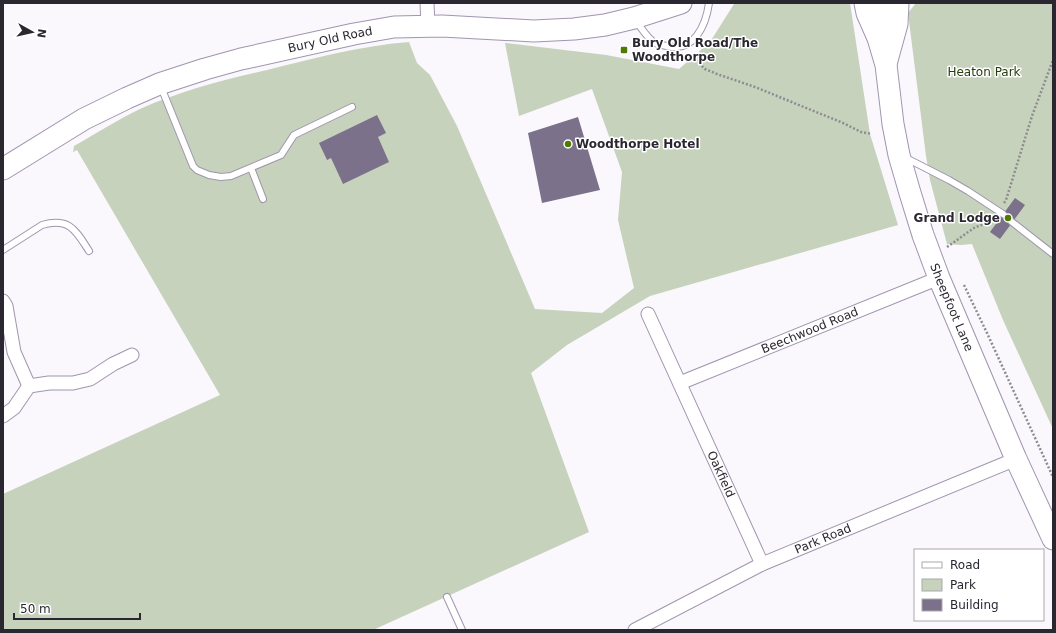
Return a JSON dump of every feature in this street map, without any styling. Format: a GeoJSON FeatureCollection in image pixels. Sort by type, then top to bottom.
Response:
{"type":"FeatureCollection","features":[{"type":"Feature","properties":{"kind":"main road","name":"Bury Old Road"},"geometry":{"type":"LineString","coordinates":[[3,169],[84,119],[126,98],[159,84],[241,59],[354,34],[394,28],[428,26],[541,30],[574,29],[606,25],[681,3]]}},
{"type":"Feature","properties":{"kind":"main road","name":"Sheepfoot Lane"},"geometry":{"type":"LineString","coordinates":[[865,3],[867,13],[878,38],[886,65],[892,116],[899,155],[931,256],[1016,459],[1053,539]]}},
{"type":"Feature","properties":{"kind":"main road"},"geometry":{"type":"LineString","coordinates":[[878,38],[881,3]]}},
{"type":"Feature","properties":{"kind":"main road","name":"Sheepfoot Lane"},"geometry":{"type":"LineString","coordinates":[[886,65],[897,24],[898,3]]}},
{"type":"Feature","properties":{"kind":"street"},"geometry":{"type":"LineString","coordinates":[[427,3],[428,26]]}},
{"type":"Feature","properties":{"kind":"street","name":"Beechwood Road"},"geometry":{"type":"LineString","coordinates":[[680,384],[939,278]]}},
{"type":"Feature","properties":{"kind":"street"},"geometry":{"type":"LineString","coordinates":[[3,302],[6,306],[14,352],[29,386]]}},
{"type":"Feature","properties":{"kind":"street","name":"Oakfield"},"geometry":{"type":"LineString","coordinates":[[648,314],[762,564]]}},
{"type":"Feature","properties":{"kind":"street"},"geometry":{"type":"LineString","coordinates":[[3,416],[14,408],[29,386],[49,383],[73,383],[90,378],[113,364],[132,355]]}},
{"type":"Feature","properties":{"kind":"street","name":"Park Road"},"geometry":{"type":"LineString","coordinates":[[635,630],[762,564],[1016,459]]}},
{"type":"Feature","properties":{"kind":"lane"},"geometry":{"type":"LineString","coordinates":[[634,18],[656,43],[674,48],[689,44],[701,31],[708,12],[709,3]]}},
{"type":"Feature","properties":{"kind":"lane"},"geometry":{"type":"LineString","coordinates":[[159,84],[193,166],[197,170],[209,175],[221,177],[231,176],[281,155],[294,135],[352,107]]}},
{"type":"Feature","properties":{"kind":"lane"},"geometry":{"type":"LineString","coordinates":[[899,155],[949,180],[1001,213]]}},
{"type":"Feature","properties":{"kind":"lane"},"geometry":{"type":"LineString","coordinates":[[251,168],[263,199]]}},
{"type":"Feature","properties":{"kind":"lane"},"geometry":{"type":"LineString","coordinates":[[3,250],[42,225],[56,222],[68,225],[76,232],[89,251]]}},
{"type":"Feature","properties":{"kind":"lane"},"geometry":{"type":"LineString","coordinates":[[1012,222],[1053,254]]}},
{"type":"Feature","properties":{"kind":"lane"},"geometry":{"type":"LineString","coordinates":[[447,597],[462,630]]}},
{"type":"Feature","properties":{"kind":"path"},"geometry":{"type":"LineString","coordinates":[[931,256],[946,248],[974,228],[991,222],[1001,213],[1032,116],[1053,60]]}},
{"type":"Feature","properties":{"kind":"path"},"geometry":{"type":"LineString","coordinates":[[699,63],[705,69],[717,74],[755,87],[843,122],[861,132],[872,134]]}},
{"type":"Feature","properties":{"kind":"path"},"geometry":{"type":"LineString","coordinates":[[963,283],[991,340],[1053,477]]}},
{"type":"Feature","properties":{"kind":"green space"},"geometry":{"type":"Polygon","coordinates":[[[850,3],[870,134],[898,225],[650,296],[567,345],[531,373],[589,532],[373,630],[3,630],[3,494],[220,395],[77,150],[73,152],[74,146],[140,109],[202,86],[337,53],[372,46],[409,42],[417,63],[430,75],[457,126],[535,309],[602,313],[634,288],[618,220],[622,172],[592,89],[519,116],[505,43],[606,55],[679,69],[710,42],[734,4],[850,3]]]}},
{"type":"Feature","properties":{"kind":"green space","name":"Heaton Park"},"geometry":{"type":"Polygon","coordinates":[[[916,3],[1053,3],[1053,429],[1003,320],[972,244],[947,244],[930,180],[926,156],[908,13],[916,3]]]}},
{"type":"Feature","properties":{"kind":"building"},"geometry":{"type":"Polygon","coordinates":[[[377,115],[386,133],[378,137],[389,162],[343,184],[331,158],[327,160],[319,143],[377,115]]]}},
{"type":"Feature","properties":{"kind":"building"},"geometry":{"type":"Polygon","coordinates":[[[578,117],[600,190],[542,203],[528,133],[578,117]]]}},
{"type":"Feature","properties":{"kind":"building","name":"Grand Lodge"},"geometry":{"type":"Polygon","coordinates":[[[1015,198],[1025,205],[1000,239],[990,232],[1015,198]]]}},
{"type":"Feature","properties":{"kind":"place","name":"Bury Old Road/The Woodthorpe"},"geometry":{"type":"Point","coordinates":[624,50]}},
{"type":"Feature","properties":{"kind":"place","name":"Woodthorpe Hotel"},"geometry":{"type":"Point","coordinates":[568,144]}},
{"type":"Feature","properties":{"kind":"place","name":"Grand Lodge"},"geometry":{"type":"Point","coordinates":[1008,218]}}]}
